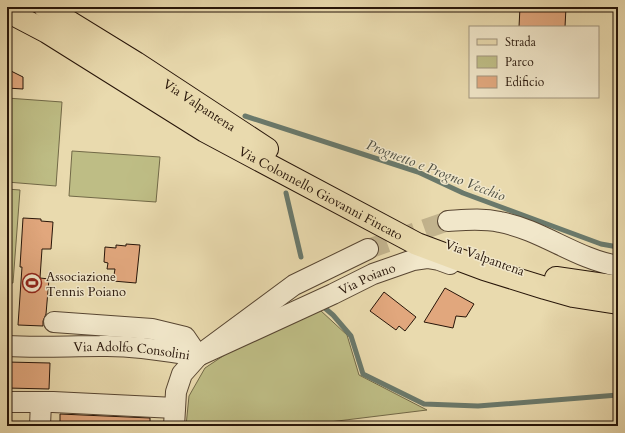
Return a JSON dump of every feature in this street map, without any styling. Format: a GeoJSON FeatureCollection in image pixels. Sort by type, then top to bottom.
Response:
{"type":"FeatureCollection","features":[{"type":"Feature","properties":{"kind":"main road","name":"Via Valpantena"},"geometry":{"type":"LineString","coordinates":[[45,7],[136,64],[261,146],[400,224],[483,259],[539,276],[618,288]]}},
{"type":"Feature","properties":{"kind":"main road","name":"Via Colonnello Giovanni Fincato"},"geometry":{"type":"LineString","coordinates":[[7,11],[47,32],[205,131],[417,244],[484,269],[545,288],[573,296],[618,303]]}},
{"type":"Feature","properties":{"kind":"street"},"geometry":{"type":"LineString","coordinates":[[448,222],[482,219],[514,225],[533,232],[594,260],[618,266]]}},
{"type":"Feature","properties":{"kind":"street","name":"Via Poiano"},"geometry":{"type":"LineString","coordinates":[[175,417],[176,392],[182,374],[198,356],[294,285],[368,249]]}},
{"type":"Feature","properties":{"kind":"street","name":"Via Poiano"},"geometry":{"type":"LineString","coordinates":[[198,356],[373,274],[413,260],[427,258],[439,260],[517,288],[545,288]]}},
{"type":"Feature","properties":{"kind":"street","name":"Via Adolfo Consolini"},"geometry":{"type":"LineString","coordinates":[[54,322],[158,330],[185,337],[198,356]]}},
{"type":"Feature","properties":{"kind":"street","name":"Via Adolfo Consolini"},"geometry":{"type":"LineString","coordinates":[[7,346],[38,348],[101,346],[148,348],[198,356]]}},
{"type":"Feature","properties":{"kind":"street"},"geometry":{"type":"LineString","coordinates":[[7,402],[41,402],[175,417]]}},
{"type":"Feature","properties":{"kind":"street"},"geometry":{"type":"LineString","coordinates":[[40,426],[41,402]]}},
{"type":"Feature","properties":{"kind":"green space"},"geometry":{"type":"Polygon","coordinates":[[[7,98],[62,102],[56,186],[7,182],[7,98]]]}},
{"type":"Feature","properties":{"kind":"green space"},"geometry":{"type":"Polygon","coordinates":[[[72,151],[160,157],[156,202],[69,196],[72,151]]]}},
{"type":"Feature","properties":{"kind":"green space"},"geometry":{"type":"Polygon","coordinates":[[[7,189],[20,190],[13,283],[7,283],[7,189]]]}},
{"type":"Feature","properties":{"kind":"green space"},"geometry":{"type":"Polygon","coordinates":[[[320,310],[347,335],[359,375],[427,410],[313,424],[311,426],[186,426],[189,396],[205,368],[238,346],[320,310]]]}},
{"type":"Feature","properties":{"kind":"building"},"geometry":{"type":"Polygon","coordinates":[[[520,7],[566,7],[565,26],[519,26],[520,7]]]}},
{"type":"Feature","properties":{"kind":"building"},"geometry":{"type":"Polygon","coordinates":[[[7,69],[23,77],[23,89],[7,88],[7,69]]]}},
{"type":"Feature","properties":{"kind":"building"},"geometry":{"type":"Polygon","coordinates":[[[23,218],[41,219],[41,221],[53,222],[51,249],[42,249],[40,278],[49,279],[46,314],[43,321],[43,326],[18,325],[22,267],[20,267],[23,218]]]}},
{"type":"Feature","properties":{"kind":"building"},"geometry":{"type":"Polygon","coordinates":[[[126,244],[140,245],[136,283],[113,281],[115,269],[107,269],[108,263],[104,262],[105,247],[116,248],[116,245],[126,246],[126,244]]]}},
{"type":"Feature","properties":{"kind":"building"},"geometry":{"type":"Polygon","coordinates":[[[445,288],[474,304],[466,317],[456,316],[453,328],[424,322],[445,288]]]}},
{"type":"Feature","properties":{"kind":"building"},"geometry":{"type":"Polygon","coordinates":[[[384,292],[416,317],[405,331],[399,326],[396,330],[370,311],[384,292]]]}},
{"type":"Feature","properties":{"kind":"building"},"geometry":{"type":"Polygon","coordinates":[[[7,362],[50,363],[49,389],[7,388],[7,362]]]}},
{"type":"Feature","properties":{"kind":"building"},"geometry":{"type":"Polygon","coordinates":[[[60,414],[150,418],[150,426],[60,426],[60,414]]]}},
{"type":"Feature","properties":{"kind":"waterway","name":"Prognetto e Progno Vecchio"},"geometry":{"type":"LineString","coordinates":[[245,116],[418,172],[463,193],[601,244],[618,247]]}},
{"type":"Feature","properties":{"kind":"waterway","name":"Prognetto e Progno Vecchio"},"geometry":{"type":"LineString","coordinates":[[286,193],[301,257]]}},
{"type":"Feature","properties":{"kind":"waterway","name":"Prognetto e Progno Vecchio"},"geometry":{"type":"LineString","coordinates":[[320,304],[333,315],[351,336],[363,374],[424,404],[478,406],[618,395]]}},
{"type":"Feature","properties":{"kind":"tunnel"},"geometry":{"type":"LineString","coordinates":[[368,249],[448,221]]}},
{"type":"Feature","properties":{"kind":"place","name":"Associazione Tennis Poiano"},"geometry":{"type":"Point","coordinates":[32,283]}}]}
